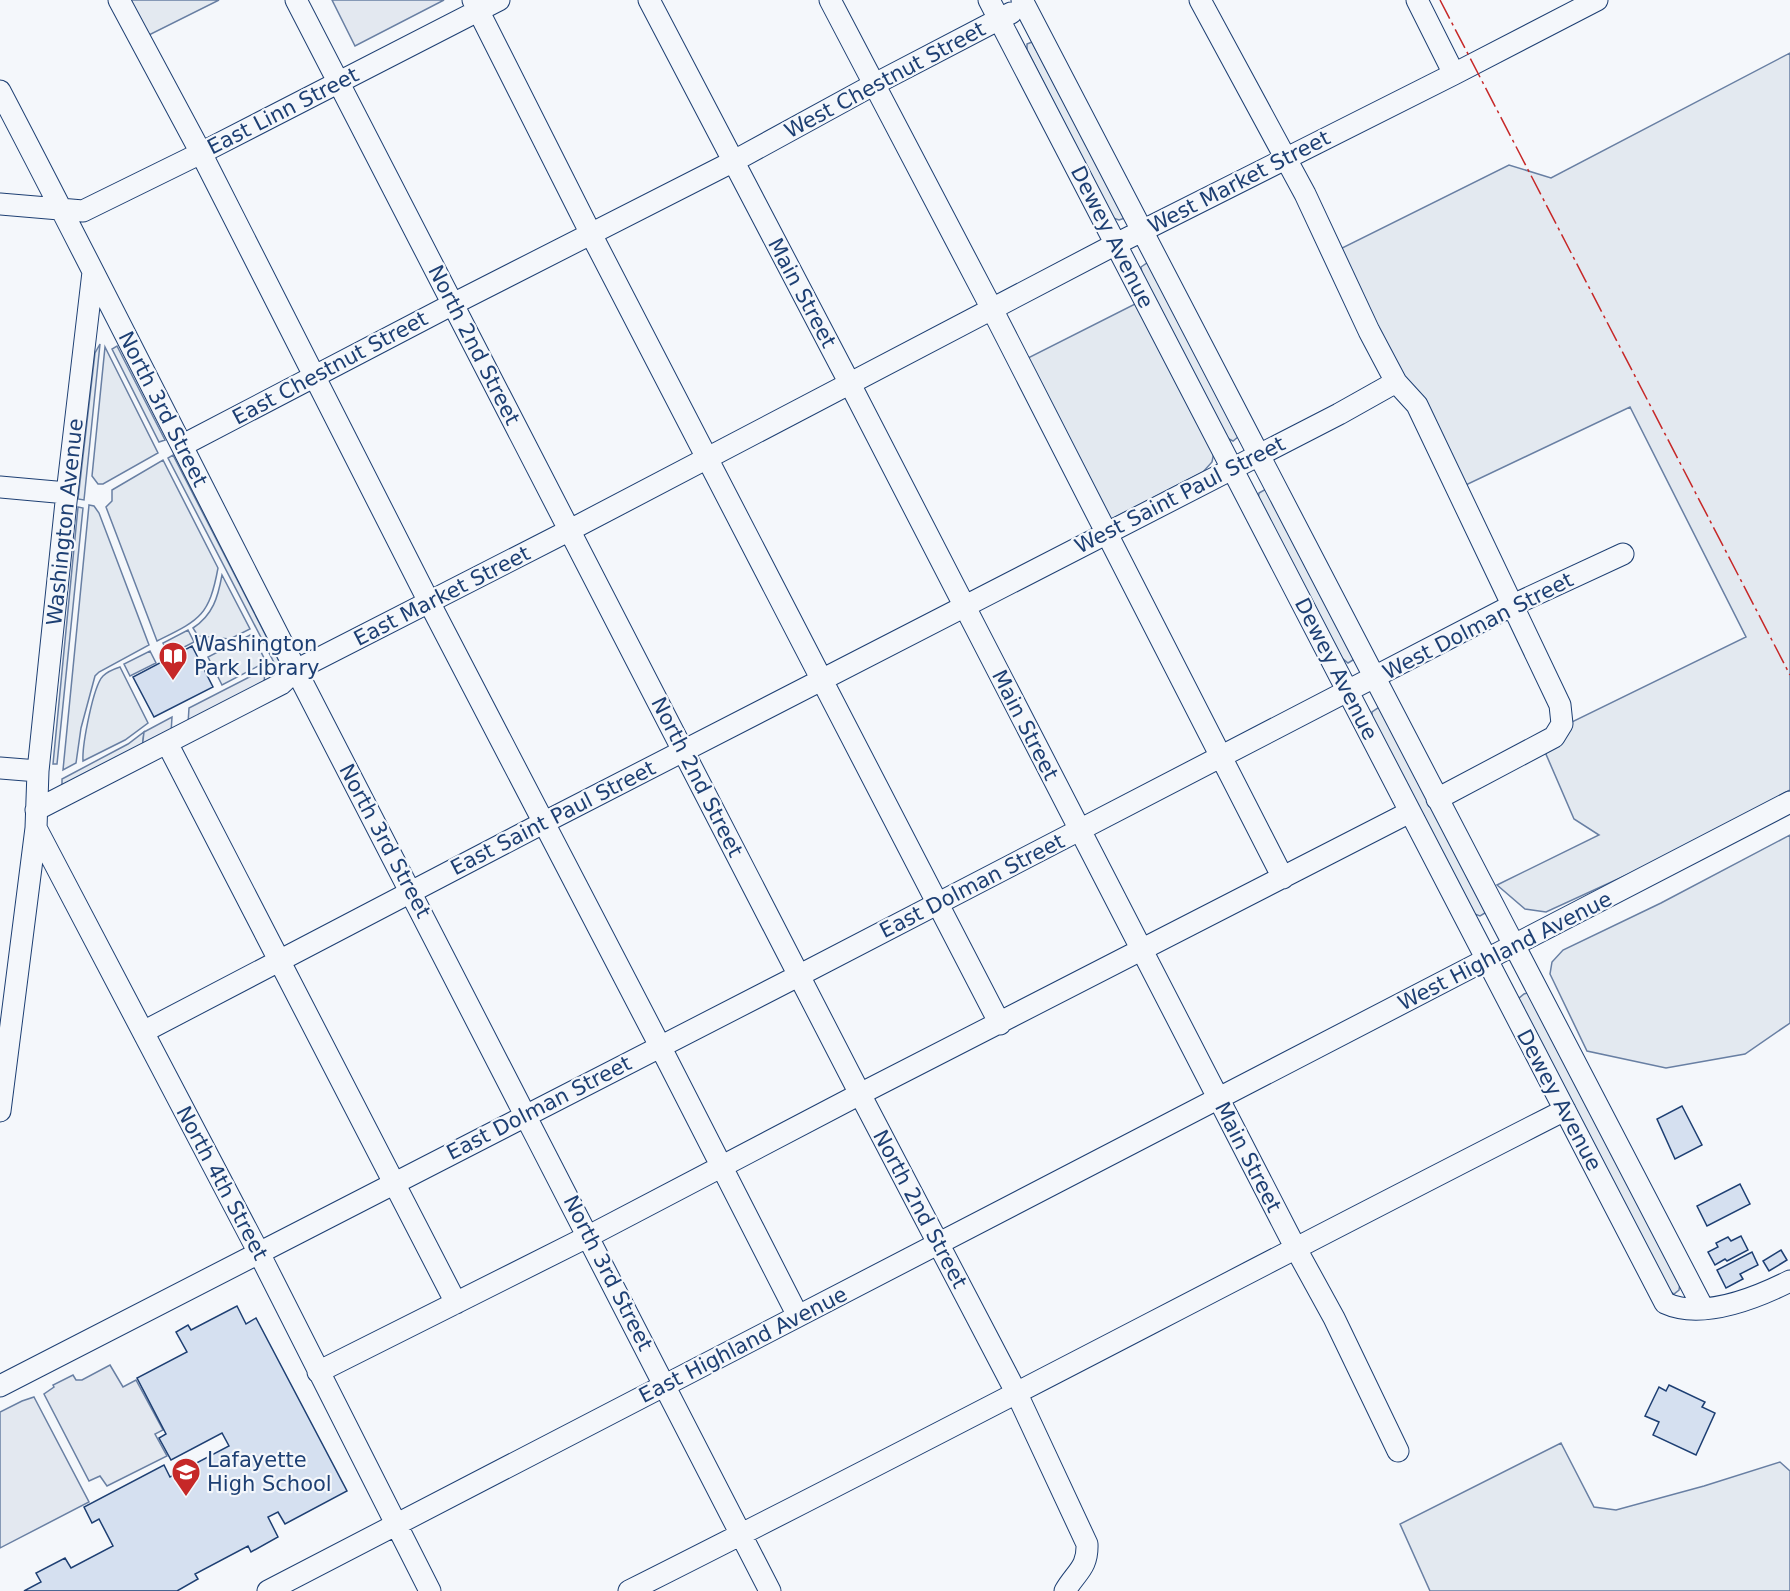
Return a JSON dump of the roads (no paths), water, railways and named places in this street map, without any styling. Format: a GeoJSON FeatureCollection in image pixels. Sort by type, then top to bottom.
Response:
{"type":"FeatureCollection","features":[{"type":"Feature","properties":{"kind":"street"},"geometry":{"type":"LineString","coordinates":[[119,0],[201,153],[429,602],[798,1316]]}},
{"type":"Feature","properties":{"kind":"street","name":"North 2nd Street"},"geometry":{"type":"LineString","coordinates":[[296,0],[1017,1394],[1087,1544],[1088,1557],[1065,1591]]}},
{"type":"Feature","properties":{"kind":"street","name":"East Linn Street"},"geometry":{"type":"LineString","coordinates":[[0,204],[83,211],[339,83],[476,5],[499,0]]}},
{"type":"Feature","properties":{"kind":"street","name":"Main Street"},"geometry":{"type":"LineString","coordinates":[[649,0],[849,382],[1295,1247],[1334,1318],[1398,1451]]}},
{"type":"Feature","properties":{"kind":"street"},"geometry":{"type":"LineString","coordinates":[[830,0],[992,309],[1283,878]]}},
{"type":"Feature","properties":{"kind":"street","name":"Dewey Avenue"},"geometry":{"type":"LineString","coordinates":[[989,0],[1665,1303],[1689,1309],[1740,1302],[1790,1281]]}},
{"type":"Feature","properties":{"kind":"street"},"geometry":{"type":"LineString","coordinates":[[1200,0],[1305,194],[1369,332],[1396,382],[1417,405],[1560,705],[1562,724],[1554,737],[1437,799]]}},
{"type":"Feature","properties":{"kind":"street"},"geometry":{"type":"LineString","coordinates":[[1417,0],[1455,74]]}},
{"type":"Feature","properties":{"kind":"street","name":"West Market Street"},"geometry":{"type":"LineString","coordinates":[[849,382],[1143,230],[1455,74],[1595,0]]}},
{"type":"Feature","properties":{"kind":"street","name":"West Chestnut Street"},"geometry":{"type":"LineString","coordinates":[[734,161],[1028,2]]}},
{"type":"Feature","properties":{"kind":"street","name":"Dewey Avenue"},"geometry":{"type":"LineString","coordinates":[[1028,2],[1374,679],[1703,1308]]}},
{"type":"Feature","properties":{"kind":"street"},"geometry":{"type":"LineString","coordinates":[[476,5],[706,458],[1000,1024]]}},
{"type":"Feature","properties":{"kind":"street","name":"North 3rd Street"},"geometry":{"type":"LineString","coordinates":[[0,91],[183,445],[296,670],[590,1236],[770,1591]]}},
{"type":"Feature","properties":{"kind":"street","name":"East Chestnut Street"},"geometry":{"type":"LineString","coordinates":[[183,445],[734,161]]}},
{"type":"Feature","properties":{"kind":"street","name":"Washington Avenue"},"geometry":{"type":"LineString","coordinates":[[38,771],[93,272]]}},
{"type":"Feature","properties":{"kind":"street","name":"East Market Street"},"geometry":{"type":"LineString","coordinates":[[36,819],[167,743],[281,684],[296,670],[570,530],[849,382]]}},
{"type":"Feature","properties":{"kind":"street","name":"West Saint Paul Street"},"geometry":{"type":"LineString","coordinates":[[964,607],[1339,414],[1396,382]]}},
{"type":"Feature","properties":{"kind":"street"},"geometry":{"type":"LineString","coordinates":[[0,487],[67,493]]}},
{"type":"Feature","properties":{"kind":"street","name":"West Dolman Street"},"geometry":{"type":"LineString","coordinates":[[1079,830],[1513,606],[1623,554]]}},
{"type":"Feature","properties":{"kind":"street","name":"East Saint Paul Street"},"geometry":{"type":"LineString","coordinates":[[143,1032],[411,891],[964,607]]}},
{"type":"Feature","properties":{"kind":"street"},"geometry":{"type":"LineString","coordinates":[[167,743],[456,1303]]}},
{"type":"Feature","properties":{"kind":"street"},"geometry":{"type":"LineString","coordinates":[[0,768],[38,771],[36,819],[3,1056],[0,1111]]}},
{"type":"Feature","properties":{"kind":"street","name":"West Highland Avenue"},"geometry":{"type":"LineString","coordinates":[[1219,1100],[1790,802]]}},
{"type":"Feature","properties":{"kind":"street"},"geometry":{"type":"LineString","coordinates":[[318,1372],[590,1236],[860,1094],[1410,812]]}},
{"type":"Feature","properties":{"kind":"street","name":"North 4th Street"},"geometry":{"type":"LineString","coordinates":[[36,819],[430,1591]]}},
{"type":"Feature","properties":{"kind":"street","name":"East Dolman Street"},"geometry":{"type":"LineString","coordinates":[[0,1386],[1079,830]]}},
{"type":"Feature","properties":{"kind":"street","name":"East Highland Avenue"},"geometry":{"type":"LineString","coordinates":[[268,1591],[938,1243],[1219,1100]]}},
{"type":"Feature","properties":{"kind":"street"},"geometry":{"type":"LineString","coordinates":[[629,1591],[1017,1394],[1295,1247],[1565,1110]]}},
{"type":"Feature","properties":{"kind":"place","name":"Washington Park Library"},"geometry":{"type":"Point","coordinates":[173,682]}},
{"type":"Feature","properties":{"kind":"place","name":"Lafayette High School"},"geometry":{"type":"Point","coordinates":[186,1498]}}]}
